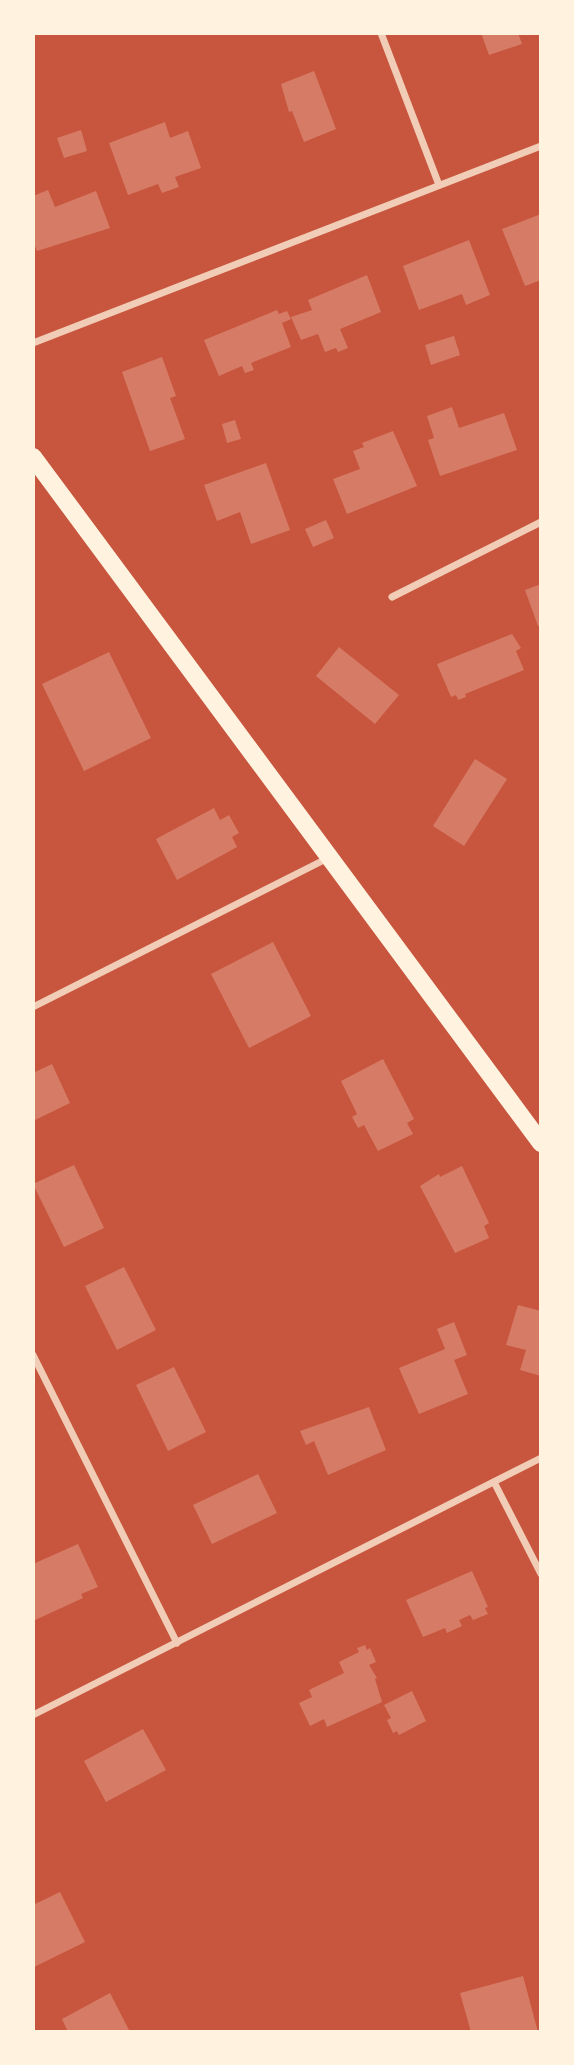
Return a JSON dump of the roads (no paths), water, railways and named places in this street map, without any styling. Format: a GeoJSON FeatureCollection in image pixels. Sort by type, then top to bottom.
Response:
{"type":"FeatureCollection","features":[{"type":"Feature","properties":{"kind":"main road"},"geometry":{"type":"LineString","coordinates":[[33,457],[541,1143]]}},
{"type":"Feature","properties":{"kind":"street"},"geometry":{"type":"LineString","coordinates":[[381,33],[439,185]]}},
{"type":"Feature","properties":{"kind":"street"},"geometry":{"type":"LineString","coordinates":[[33,343],[541,146]]}},
{"type":"Feature","properties":{"kind":"street"},"geometry":{"type":"LineString","coordinates":[[392,597],[541,522]]}},
{"type":"Feature","properties":{"kind":"street"},"geometry":{"type":"LineString","coordinates":[[33,1007],[331,857]]}},
{"type":"Feature","properties":{"kind":"street"},"geometry":{"type":"LineString","coordinates":[[33,1355],[177,1643]]}},
{"type":"Feature","properties":{"kind":"street"},"geometry":{"type":"LineString","coordinates":[[33,1715],[541,1458]]}},
{"type":"Feature","properties":{"kind":"street"},"geometry":{"type":"LineString","coordinates":[[495,1482],[541,1574]]}}]}
